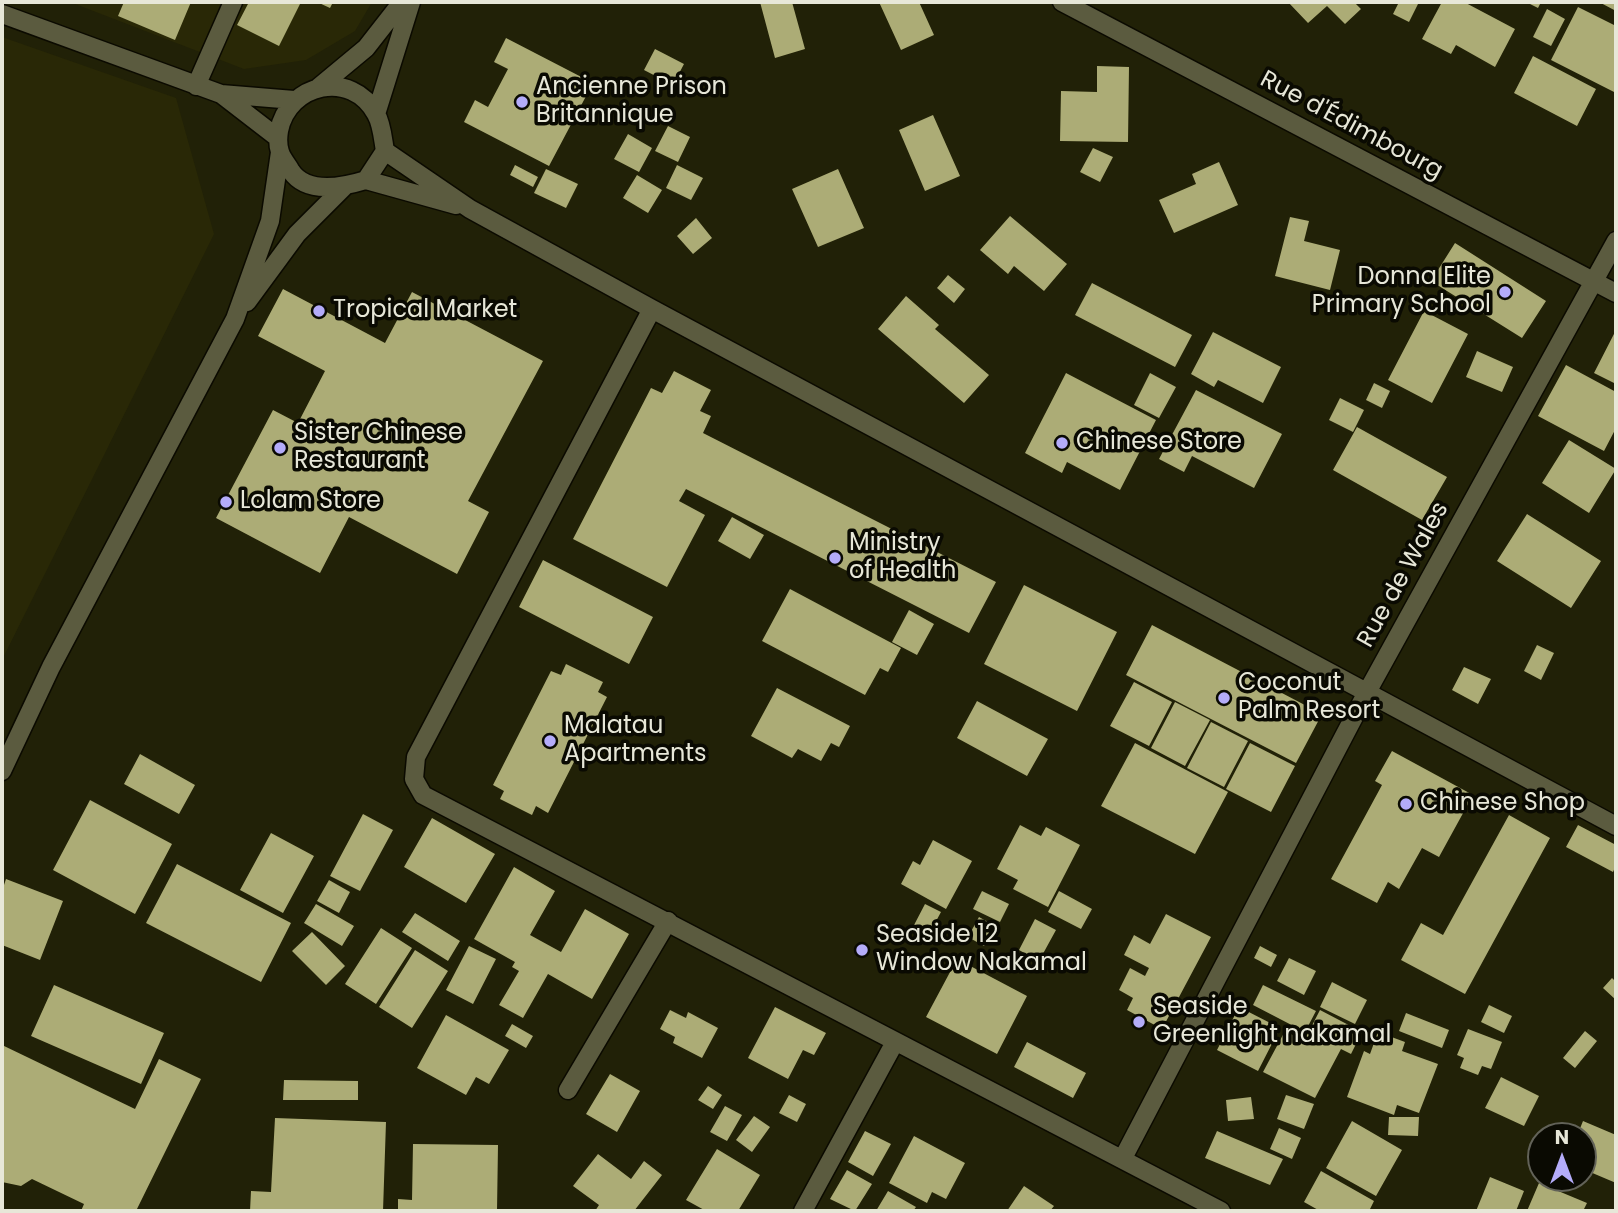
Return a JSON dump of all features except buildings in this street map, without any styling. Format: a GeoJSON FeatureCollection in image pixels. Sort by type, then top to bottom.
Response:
{"type":"FeatureCollection","features":[{"type":"Feature","properties":{"kind":"street"},"geometry":{"type":"LineString","coordinates":[[196,86],[233,2]]}},
{"type":"Feature","properties":{"kind":"street"},"geometry":{"type":"LineString","coordinates":[[2,771],[51,667],[235,319],[270,221],[282,117],[294,100],[318,87],[366,48],[402,2]]}},
{"type":"Feature","properties":{"kind":"street"},"geometry":{"type":"LineString","coordinates":[[376,114],[411,2]]}},
{"type":"Feature","properties":{"kind":"street","name":"Rue d'Édimbourg"},"geometry":{"type":"LineString","coordinates":[[1062,2],[1616,293]]}},
{"type":"Feature","properties":{"kind":"street"},"geometry":{"type":"LineString","coordinates":[[2,14],[221,94],[294,100]]}},
{"type":"Feature","properties":{"kind":"street"},"geometry":{"type":"LineString","coordinates":[[318,87],[342,87],[362,97],[376,114],[385,151],[470,209],[1366,694],[1616,826]]}},
{"type":"Feature","properties":{"kind":"street"},"geometry":{"type":"LineString","coordinates":[[221,94],[279,145],[294,175],[317,188],[344,187],[366,180],[470,209]]}},
{"type":"Feature","properties":{"kind":"street"},"geometry":{"type":"LineString","coordinates":[[366,180],[385,151]]}},
{"type":"Feature","properties":{"kind":"street"},"geometry":{"type":"LineString","coordinates":[[235,319],[297,234],[344,187]]}},
{"type":"Feature","properties":{"kind":"street","name":"Rue de Wales"},"geometry":{"type":"LineString","coordinates":[[1122,1158],[1366,694],[1616,241]]}},
{"type":"Feature","properties":{"kind":"street"},"geometry":{"type":"LineString","coordinates":[[652,309],[416,757],[414,779],[422,794],[1221,1211]]}},
{"type":"Feature","properties":{"kind":"street"},"geometry":{"type":"LineString","coordinates":[[568,1090],[668,921]]}},
{"type":"Feature","properties":{"kind":"street"},"geometry":{"type":"LineString","coordinates":[[803,1211],[895,1042]]}},
{"type":"Feature","properties":{"kind":"shaded area"},"geometry":{"type":"Polygon","coordinates":[[[70,2],[372,2],[355,31],[306,60],[244,69],[70,2]]]}},
{"type":"Feature","properties":{"kind":"shaded area"},"geometry":{"type":"Polygon","coordinates":[[[2,37],[176,98],[214,234],[2,660],[2,37]]]}},
{"type":"Feature","properties":{"kind":"place","name":"Ancienne Prison Britannique"},"geometry":{"type":"Point","coordinates":[522,102]}},
{"type":"Feature","properties":{"kind":"place","name":"Donna Elite Primary School"},"geometry":{"type":"Point","coordinates":[1505,292]}},
{"type":"Feature","properties":{"kind":"place","name":"Tropical Market"},"geometry":{"type":"Point","coordinates":[319,311]}},
{"type":"Feature","properties":{"kind":"place","name":"Chinese Store"},"geometry":{"type":"Point","coordinates":[1062,443]}},
{"type":"Feature","properties":{"kind":"place","name":"Sister Chinese Restaurant"},"geometry":{"type":"Point","coordinates":[280,448]}},
{"type":"Feature","properties":{"kind":"place","name":"Lolam Store"},"geometry":{"type":"Point","coordinates":[226,502]}},
{"type":"Feature","properties":{"kind":"place","name":"Ministry of Health"},"geometry":{"type":"Point","coordinates":[835,558]}},
{"type":"Feature","properties":{"kind":"place","name":"Coconut Palm Resort"},"geometry":{"type":"Point","coordinates":[1224,698]}},
{"type":"Feature","properties":{"kind":"place","name":"Malatau Apartments"},"geometry":{"type":"Point","coordinates":[550,741]}},
{"type":"Feature","properties":{"kind":"place","name":"Chinese Shop"},"geometry":{"type":"Point","coordinates":[1406,804]}},
{"type":"Feature","properties":{"kind":"place","name":"Seaside 12 Window Nakamal"},"geometry":{"type":"Point","coordinates":[862,950]}},
{"type":"Feature","properties":{"kind":"place","name":"Seaside Greenlight nakamal"},"geometry":{"type":"Point","coordinates":[1139,1022]}}]}
